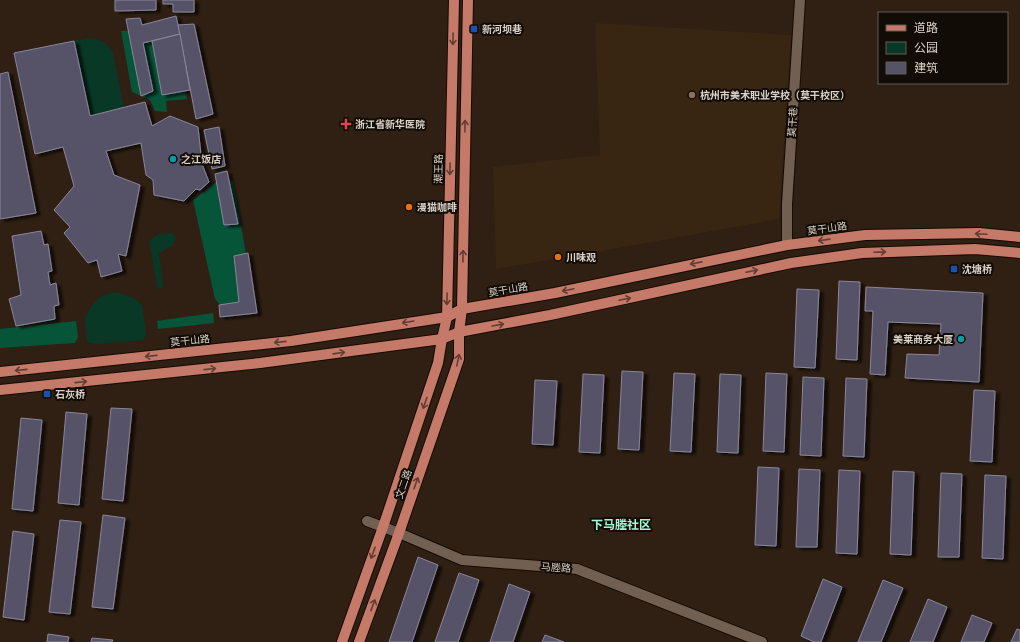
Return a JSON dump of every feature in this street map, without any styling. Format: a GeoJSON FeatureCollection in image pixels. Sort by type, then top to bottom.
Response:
{"type":"FeatureCollection","features":[{"type":"Feature","properties":{"kind":"main road","name":"潮王路"},"geometry":{"type":"LineString","coordinates":[[442,339],[447,317],[454,0]]}},
{"type":"Feature","properties":{"kind":"main road"},"geometry":{"type":"LineString","coordinates":[[459,332],[462,309],[468,0]]}},
{"type":"Feature","properties":{"kind":"main road","name":"莫干山路"},"geometry":{"type":"LineString","coordinates":[[0,372],[291,341],[447,317],[462,309],[555,293],[787,245],[865,235],[979,233],[1020,237]]}},
{"type":"Feature","properties":{"kind":"main road"},"geometry":{"type":"LineString","coordinates":[[0,390],[260,364],[442,339],[459,332],[550,316],[791,263],[850,254],[869,252],[969,249],[1020,253]]}},
{"type":"Feature","properties":{"kind":"main road","name":"文二路"},"geometry":{"type":"LineString","coordinates":[[359,642],[399,533],[459,359],[459,332]]}},
{"type":"Feature","properties":{"kind":"main road","name":"文二路"},"geometry":{"type":"LineString","coordinates":[[342,642],[383,527],[438,362],[442,339]]}},
{"type":"Feature","properties":{"kind":"street","name":"莫干巷"},"geometry":{"type":"LineString","coordinates":[[787,245],[787,204],[800,0]]}},
{"type":"Feature","properties":{"kind":"street","name":"马塍路"},"geometry":{"type":"LineString","coordinates":[[367,521],[462,560],[577,569],[762,642]]}},
{"type":"Feature","properties":{"kind":"shaded area","name":"杭州市美术职业学校（莫干校区）"},"geometry":{"type":"Polygon","coordinates":[[[595,23],[791,35],[779,219],[496,269],[493,167],[600,155],[595,23]]]}},
{"type":"Feature","properties":{"kind":"green space"},"geometry":{"type":"Polygon","coordinates":[[[155,30],[166,89],[183,86],[187,99],[166,101],[167,112],[155,111],[150,100],[132,92],[121,31],[155,30]]]}},
{"type":"Feature","properties":{"kind":"green space"},"geometry":{"type":"Polygon","coordinates":[[[91,38],[104,42],[109,46],[113,53],[124,108],[90,116],[74,41],[91,38]]]}},
{"type":"Feature","properties":{"kind":"green space"},"geometry":{"type":"Polygon","coordinates":[[[220,179],[233,181],[255,304],[223,308],[215,299],[193,200],[220,179]]]}},
{"type":"Feature","properties":{"kind":"green space"},"geometry":{"type":"Polygon","coordinates":[[[172,233],[176,238],[173,245],[159,253],[163,287],[158,289],[149,241],[159,234],[172,233]]]}},
{"type":"Feature","properties":{"kind":"green space"},"geometry":{"type":"Polygon","coordinates":[[[117,292],[135,299],[142,305],[146,333],[144,340],[96,344],[87,342],[85,318],[91,307],[98,299],[106,294],[117,292]]]}},
{"type":"Feature","properties":{"kind":"green space"},"geometry":{"type":"Polygon","coordinates":[[[213,313],[214,323],[158,329],[157,321],[213,313]]]}},
{"type":"Feature","properties":{"kind":"green space"},"geometry":{"type":"Polygon","coordinates":[[[76,321],[78,337],[75,343],[0,348],[0,329],[76,321]]]}},
{"type":"Feature","properties":{"kind":"building"},"geometry":{"type":"Polygon","coordinates":[[[115,0],[156,0],[156,10],[115,11],[115,0]]]}},
{"type":"Feature","properties":{"kind":"building"},"geometry":{"type":"Polygon","coordinates":[[[163,0],[194,0],[194,12],[173,12],[173,4],[163,4],[163,0]]]}},
{"type":"Feature","properties":{"kind":"building"},"geometry":{"type":"Polygon","coordinates":[[[176,16],[180,34],[143,43],[153,91],[141,96],[126,19],[140,18],[142,25],[176,16]]]}},
{"type":"Feature","properties":{"kind":"building"},"geometry":{"type":"Polygon","coordinates":[[[194,24],[213,114],[196,119],[178,25],[194,24]]]}},
{"type":"Feature","properties":{"kind":"building"},"geometry":{"type":"Polygon","coordinates":[[[180,34],[190,90],[162,95],[152,41],[180,34]]]}},
{"type":"Feature","properties":{"kind":"building","name":"之江饭店"},"geometry":{"type":"Polygon","coordinates":[[[74,41],[90,116],[145,102],[152,126],[170,116],[198,127],[202,164],[209,182],[200,190],[196,189],[184,201],[154,195],[153,180],[146,175],[141,143],[106,151],[114,175],[140,185],[126,256],[118,254],[122,271],[101,277],[97,260],[88,263],[64,233],[70,227],[54,210],[74,186],[63,147],[35,154],[14,53],[74,41]]]}},
{"type":"Feature","properties":{"kind":"building"},"geometry":{"type":"Polygon","coordinates":[[[8,72],[36,213],[0,219],[0,74],[8,72]]]}},
{"type":"Feature","properties":{"kind":"building"},"geometry":{"type":"Polygon","coordinates":[[[219,127],[225,166],[212,169],[204,130],[219,127]]]}},
{"type":"Feature","properties":{"kind":"building"},"geometry":{"type":"Polygon","coordinates":[[[227,171],[238,224],[224,225],[215,174],[227,171]]]}},
{"type":"Feature","properties":{"kind":"building"},"geometry":{"type":"Polygon","coordinates":[[[41,231],[44,245],[48,244],[52,271],[48,272],[50,285],[56,283],[59,305],[54,306],[55,319],[16,326],[9,299],[21,295],[12,236],[41,231]]]}},
{"type":"Feature","properties":{"kind":"building"},"geometry":{"type":"Polygon","coordinates":[[[248,253],[257,313],[220,317],[219,305],[239,302],[234,256],[248,253]]]}},
{"type":"Feature","properties":{"kind":"building"},"geometry":{"type":"Polygon","coordinates":[[[839,281],[860,282],[857,360],[836,359],[839,281]]]}},
{"type":"Feature","properties":{"kind":"building","name":"美莱商务大厦"},"geometry":{"type":"Polygon","coordinates":[[[866,287],[983,293],[979,382],[905,378],[907,354],[939,355],[941,324],[888,322],[885,375],[870,374],[873,311],[865,311],[866,287]]]}},
{"type":"Feature","properties":{"kind":"building"},"geometry":{"type":"Polygon","coordinates":[[[797,289],[819,290],[815,368],[794,367],[797,289]]]}},
{"type":"Feature","properties":{"kind":"building"},"geometry":{"type":"Polygon","coordinates":[[[622,371],[643,372],[639,450],[618,449],[622,371]]]}},
{"type":"Feature","properties":{"kind":"building"},"geometry":{"type":"Polygon","coordinates":[[[674,373],[695,374],[691,452],[670,451],[674,373]]]}},
{"type":"Feature","properties":{"kind":"building"},"geometry":{"type":"Polygon","coordinates":[[[766,373],[787,374],[784,452],[763,451],[766,373]]]}},
{"type":"Feature","properties":{"kind":"building"},"geometry":{"type":"Polygon","coordinates":[[[583,374],[604,375],[600,453],[579,452],[583,374]]]}},
{"type":"Feature","properties":{"kind":"building"},"geometry":{"type":"Polygon","coordinates":[[[720,374],[741,375],[738,453],[717,452],[720,374]]]}},
{"type":"Feature","properties":{"kind":"building"},"geometry":{"type":"Polygon","coordinates":[[[803,377],[824,378],[821,456],[800,455],[803,377]]]}},
{"type":"Feature","properties":{"kind":"building"},"geometry":{"type":"Polygon","coordinates":[[[846,378],[867,379],[864,457],[843,456],[846,378]]]}},
{"type":"Feature","properties":{"kind":"building"},"geometry":{"type":"Polygon","coordinates":[[[535,380],[557,381],[553,445],[532,444],[535,380]]]}},
{"type":"Feature","properties":{"kind":"building"},"geometry":{"type":"Polygon","coordinates":[[[974,390],[995,391],[992,462],[970,461],[974,390]]]}},
{"type":"Feature","properties":{"kind":"building"},"geometry":{"type":"Polygon","coordinates":[[[111,408],[132,409],[123,501],[102,499],[111,408]]]}},
{"type":"Feature","properties":{"kind":"building"},"geometry":{"type":"Polygon","coordinates":[[[66,412],[87,414],[79,505],[58,503],[66,412]]]}},
{"type":"Feature","properties":{"kind":"building"},"geometry":{"type":"Polygon","coordinates":[[[21,418],[42,420],[33,511],[12,509],[21,418]]]}},
{"type":"Feature","properties":{"kind":"building"},"geometry":{"type":"Polygon","coordinates":[[[758,467],[779,468],[776,546],[755,545],[758,467]]]}},
{"type":"Feature","properties":{"kind":"building"},"geometry":{"type":"Polygon","coordinates":[[[799,469],[820,470],[817,547],[796,547],[799,469]]]}},
{"type":"Feature","properties":{"kind":"building"},"geometry":{"type":"Polygon","coordinates":[[[839,470],[860,471],[857,554],[836,553],[839,470]]]}},
{"type":"Feature","properties":{"kind":"building"},"geometry":{"type":"Polygon","coordinates":[[[893,471],[914,472],[911,555],[890,554],[893,471]]]}},
{"type":"Feature","properties":{"kind":"building"},"geometry":{"type":"Polygon","coordinates":[[[941,473],[962,474],[959,557],[938,557],[941,473]]]}},
{"type":"Feature","properties":{"kind":"building"},"geometry":{"type":"Polygon","coordinates":[[[985,475],[1006,476],[1003,559],[982,558],[985,475]]]}},
{"type":"Feature","properties":{"kind":"building"},"geometry":{"type":"Polygon","coordinates":[[[103,515],[125,518],[113,609],[92,607],[103,515]]]}},
{"type":"Feature","properties":{"kind":"building"},"geometry":{"type":"Polygon","coordinates":[[[60,520],[81,522],[70,614],[49,612],[60,520]]]}},
{"type":"Feature","properties":{"kind":"building"},"geometry":{"type":"Polygon","coordinates":[[[13,531],[34,534],[24,620],[3,617],[13,531]]]}},
{"type":"Feature","properties":{"kind":"building"},"geometry":{"type":"Polygon","coordinates":[[[418,557],[438,565],[412,642],[389,642],[418,557]]]}},
{"type":"Feature","properties":{"kind":"building"},"geometry":{"type":"Polygon","coordinates":[[[459,573],[479,580],[458,642],[435,642],[459,573]]]}},
{"type":"Feature","properties":{"kind":"building"},"geometry":{"type":"Polygon","coordinates":[[[823,579],[842,587],[821,642],[814,642],[801,636],[823,579]]]}},
{"type":"Feature","properties":{"kind":"building"},"geometry":{"type":"Polygon","coordinates":[[[883,580],[903,588],[881,642],[858,642],[883,580]]]}},
{"type":"Feature","properties":{"kind":"building"},"geometry":{"type":"Polygon","coordinates":[[[509,584],[530,592],[513,642],[490,642],[509,584]]]}},
{"type":"Feature","properties":{"kind":"building"},"geometry":{"type":"Polygon","coordinates":[[[928,599],[947,607],[933,642],[910,642],[928,599]]]}},
{"type":"Feature","properties":{"kind":"building"},"geometry":{"type":"Polygon","coordinates":[[[972,615],[992,623],[984,642],[961,642],[972,615]]]}},
{"type":"Feature","properties":{"kind":"building"},"geometry":{"type":"Polygon","coordinates":[[[1017,629],[1020,630],[1020,642],[1011,642],[1017,629]]]}},
{"type":"Feature","properties":{"kind":"building"},"geometry":{"type":"Polygon","coordinates":[[[48,634],[69,637],[68,642],[47,642],[48,634]]]}},
{"type":"Feature","properties":{"kind":"building"},"geometry":{"type":"Polygon","coordinates":[[[545,635],[564,642],[542,642],[545,635]]]}},
{"type":"Feature","properties":{"kind":"building"},"geometry":{"type":"Polygon","coordinates":[[[92,638],[113,640],[112,642],[91,642],[92,638]]]}},
{"type":"Feature","properties":{"kind":"place","name":"新河坝巷"},"geometry":{"type":"Point","coordinates":[474,29]}},
{"type":"Feature","properties":{"kind":"place","name":"杭州市美术职业学校（莫干校区）"},"geometry":{"type":"Point","coordinates":[692,95]}},
{"type":"Feature","properties":{"kind":"place","name":"浙江省新华医院"},"geometry":{"type":"Point","coordinates":[346,124]}},
{"type":"Feature","properties":{"kind":"place","name":"之江饭店"},"geometry":{"type":"Point","coordinates":[173,159]}},
{"type":"Feature","properties":{"kind":"place","name":"漫猫咖啡"},"geometry":{"type":"Point","coordinates":[409,207]}},
{"type":"Feature","properties":{"kind":"place","name":"川味观"},"geometry":{"type":"Point","coordinates":[558,257]}},
{"type":"Feature","properties":{"kind":"place","name":"沈塘桥"},"geometry":{"type":"Point","coordinates":[954,269]}},
{"type":"Feature","properties":{"kind":"place","name":"美莱商务大厦"},"geometry":{"type":"Point","coordinates":[961,339]}},
{"type":"Feature","properties":{"kind":"place","name":"石灰桥"},"geometry":{"type":"Point","coordinates":[47,394]}},
{"type":"Feature","properties":{"kind":"district","name":"下马塍社区"},"geometry":{"type":"Point","coordinates":[621,525]}}]}
